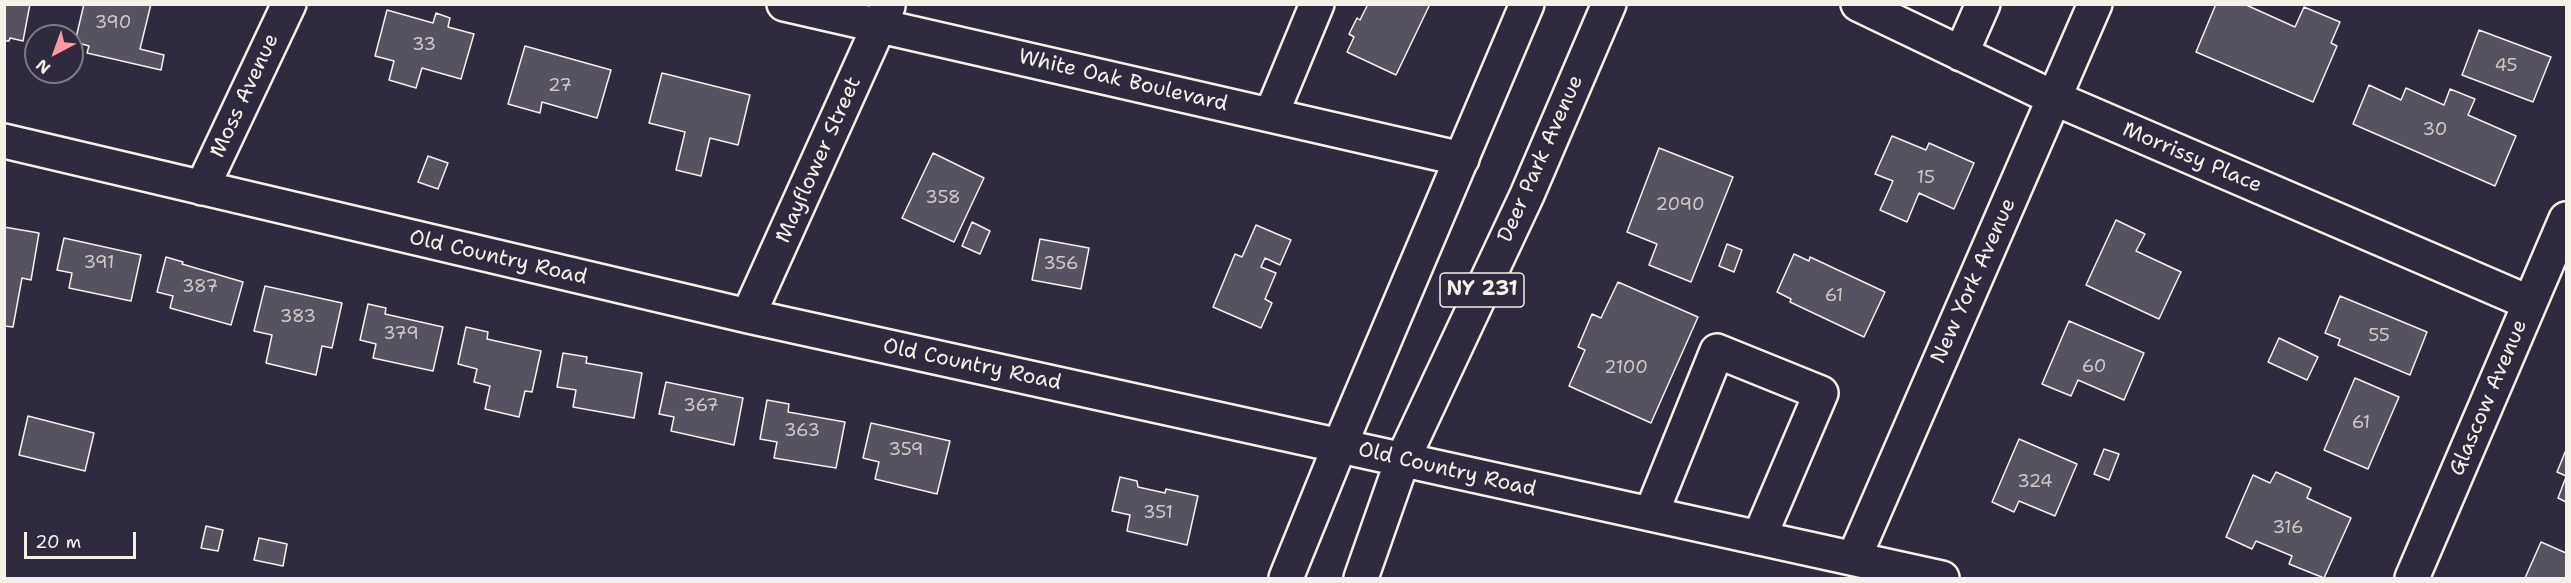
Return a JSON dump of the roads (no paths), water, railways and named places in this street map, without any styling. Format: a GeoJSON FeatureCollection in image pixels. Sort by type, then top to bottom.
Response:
{"type":"FeatureCollection","features":[{"type":"Feature","properties":{"kind":"street","name":"Moss Avenue"},"geometry":{"type":"LineString","coordinates":[[201,188],[289,4]]}},
{"type":"Feature","properties":{"kind":"street","name":"White Oak Boulevard"},"geometry":{"type":"LineString","coordinates":[[784,4],[884,15],[1271,115],[1462,159]]}},
{"type":"Feature","properties":{"kind":"street"},"geometry":{"type":"LineString","coordinates":[[1271,115],[1317,4]]}},
{"type":"Feature","properties":{"kind":"street","name":"NY 231"},"geometry":{"type":"LineString","coordinates":[[1286,579],[1340,445],[1527,4]]}},
{"type":"Feature","properties":{"kind":"street","name":"Deer Park Avenue"},"geometry":{"type":"LineString","coordinates":[[1361,579],[1402,461],[1527,195],[1609,4]]}},
{"type":"Feature","properties":{"kind":"street","name":"Morrissy Place"},"geometry":{"type":"LineString","coordinates":[[1858,4],[2054,98],[2530,303]]}},
{"type":"Feature","properties":{"kind":"street"},"geometry":{"type":"LineString","coordinates":[[1961,54],[1983,4]]}},
{"type":"Feature","properties":{"kind":"street","name":"New York Avenue"},"geometry":{"type":"LineString","coordinates":[[1854,558],[2095,4]]}},
{"type":"Feature","properties":{"kind":"street","name":"Mayflower Street"},"geometry":{"type":"LineString","coordinates":[[748,316],[884,15]]}},
{"type":"Feature","properties":{"kind":"street","name":"Old Country Road"},"geometry":{"type":"LineString","coordinates":[[4,141],[748,316],[1942,579]]}},
{"type":"Feature","properties":{"kind":"street","name":"Glascow Avenue"},"geometry":{"type":"LineString","coordinates":[[2412,579],[2566,219]]}},
{"type":"Feature","properties":{"kind":"street"},"geometry":{"type":"LineString","coordinates":[[1651,514],[1717,351],[1821,393],[1759,538]]}}]}
